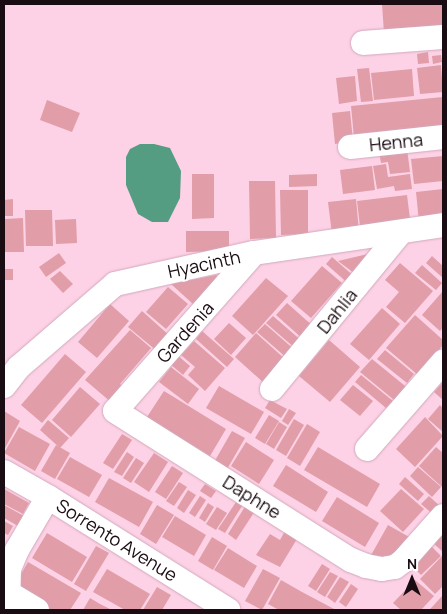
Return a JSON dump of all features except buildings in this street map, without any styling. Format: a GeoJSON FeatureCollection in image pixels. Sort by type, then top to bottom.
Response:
{"type":"FeatureCollection","features":[{"type":"Feature","properties":{"kind":"street"},"geometry":{"type":"LineString","coordinates":[[364,43],[443,37]]}},
{"type":"Feature","properties":{"kind":"street","name":"Henna"},"geometry":{"type":"LineString","coordinates":[[350,147],[443,137]]}},
{"type":"Feature","properties":{"kind":"street","name":"Hyacinth"},"geometry":{"type":"LineString","coordinates":[[4,386],[19,367],[115,284],[254,253],[443,225]]}},
{"type":"Feature","properties":{"kind":"street","name":"Dahlia"},"geometry":{"type":"LineString","coordinates":[[272,390],[401,232]]}},
{"type":"Feature","properties":{"kind":"street","name":"Gardenia"},"geometry":{"type":"LineString","coordinates":[[115,411],[254,253]]}},
{"type":"Feature","properties":{"kind":"street"},"geometry":{"type":"LineString","coordinates":[[367,450],[443,362]]}},
{"type":"Feature","properties":{"kind":"street","name":"Daphne"},"geometry":{"type":"LineString","coordinates":[[115,411],[352,560],[382,569],[395,567],[403,561],[443,516]]}},
{"type":"Feature","properties":{"kind":"street","name":"Sorrento Avenue"},"geometry":{"type":"LineString","coordinates":[[4,472],[48,497],[228,610]]}},
{"type":"Feature","properties":{"kind":"street"},"geometry":{"type":"LineString","coordinates":[[37,610],[7,601],[9,569],[17,550],[48,497]]}},
{"type":"Feature","properties":{"kind":"shaded area"},"geometry":{"type":"Polygon","coordinates":[[[140,144],[154,144],[170,148],[181,171],[180,198],[168,222],[152,222],[138,214],[126,185],[126,157],[130,149],[140,144]]]}}]}
